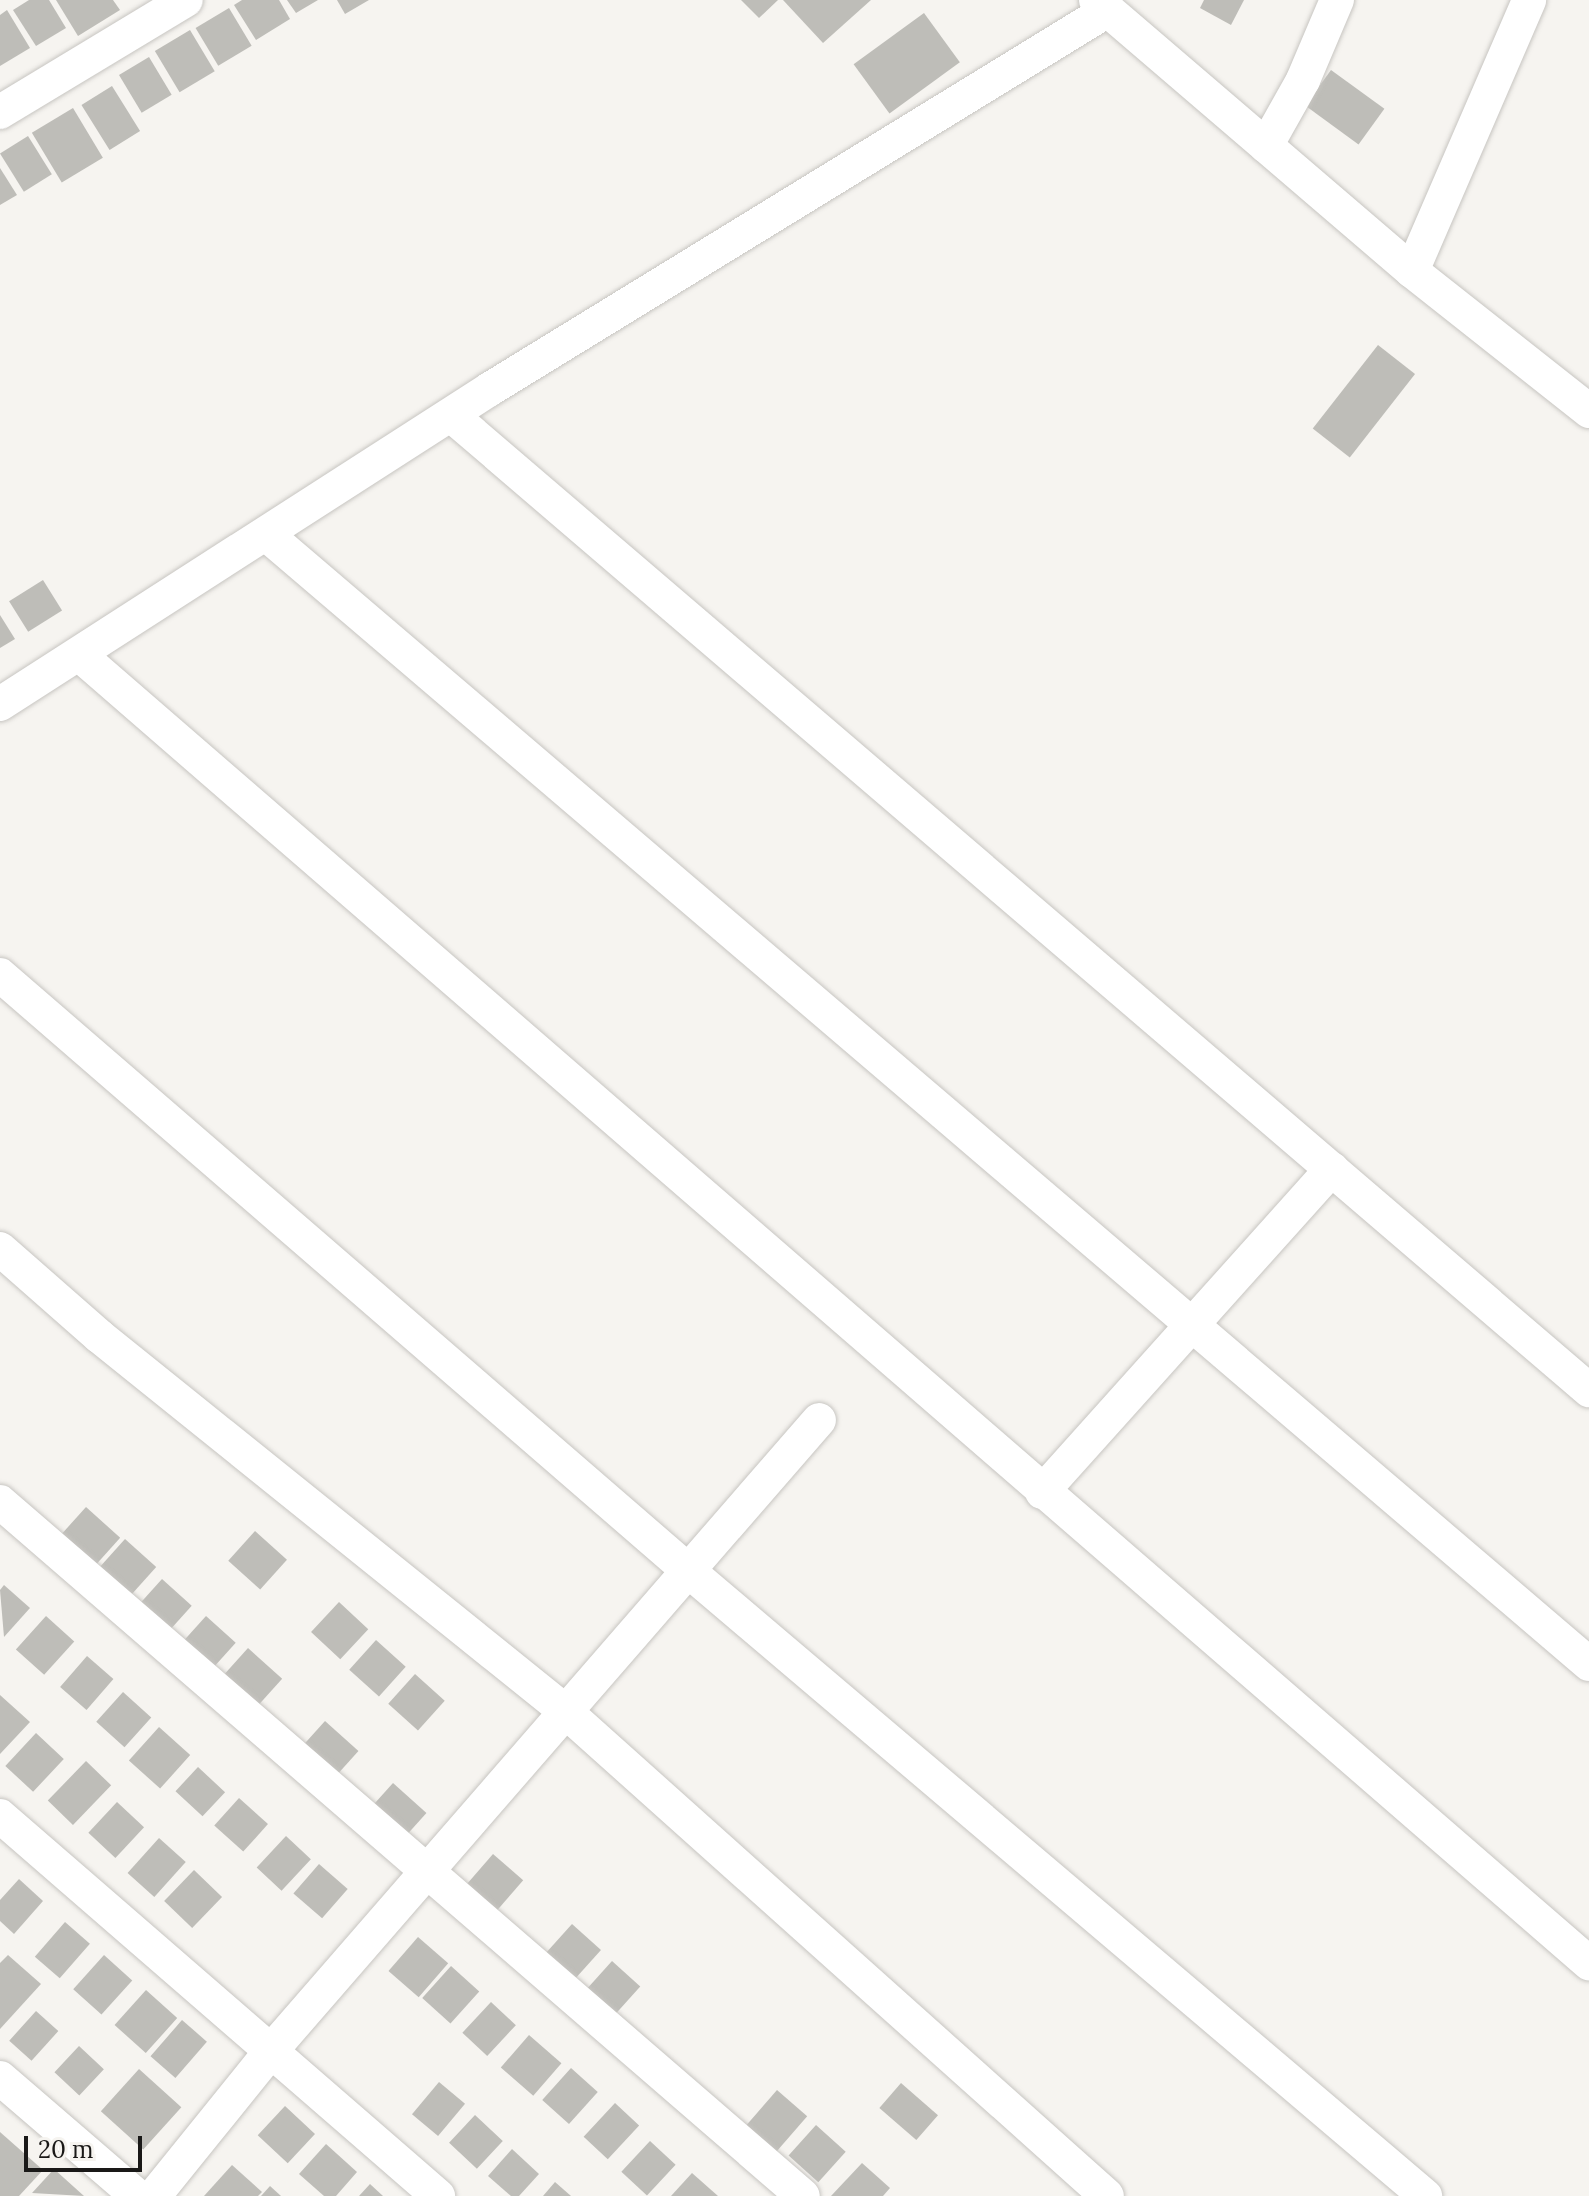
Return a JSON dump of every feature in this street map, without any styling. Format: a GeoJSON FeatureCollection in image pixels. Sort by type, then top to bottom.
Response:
{"type":"FeatureCollection","features":[{"type":"Feature","properties":{"kind":"street"},"geometry":{"type":"LineString","coordinates":[[0,112],[186,0]]}},
{"type":"Feature","properties":{"kind":"street"},"geometry":{"type":"LineString","coordinates":[[1266,146],[1303,80],[1337,0]]}},
{"type":"Feature","properties":{"kind":"street"},"geometry":{"type":"LineString","coordinates":[[1412,271],[1529,0]]}},
{"type":"Feature","properties":{"kind":"street"},"geometry":{"type":"LineString","coordinates":[[0,704],[81,656],[451,415],[1102,5],[1412,271],[1589,411]]}},
{"type":"Feature","properties":{"kind":"street"},"geometry":{"type":"LineString","coordinates":[[451,415],[1589,1390]]}},
{"type":"Feature","properties":{"kind":"street"},"geometry":{"type":"LineString","coordinates":[[266,534],[1589,1664]]}},
{"type":"Feature","properties":{"kind":"street"},"geometry":{"type":"LineString","coordinates":[[81,656],[1589,1963]]}},
{"type":"Feature","properties":{"kind":"street"},"geometry":{"type":"LineString","coordinates":[[0,975],[691,1573],[1425,2196]]}},
{"type":"Feature","properties":{"kind":"street"},"geometry":{"type":"LineString","coordinates":[[1042,1492],[1332,1169]]}},
{"type":"Feature","properties":{"kind":"street"},"geometry":{"type":"LineString","coordinates":[[0,1249],[99,1336],[565,1711],[1107,2196]]}},
{"type":"Feature","properties":{"kind":"street"},"geometry":{"type":"LineString","coordinates":[[154,2196],[270,2052],[428,1874],[565,1711],[691,1573],[819,1420]]}},
{"type":"Feature","properties":{"kind":"street"},"geometry":{"type":"LineString","coordinates":[[0,1502],[803,2196]]}},
{"type":"Feature","properties":{"kind":"street"},"geometry":{"type":"LineString","coordinates":[[0,1816],[438,2196]]}},
{"type":"Feature","properties":{"kind":"street"},"geometry":{"type":"LineString","coordinates":[[0,2078],[137,2196]]}},
{"type":"Feature","properties":{"kind":"building"},"geometry":{"type":"Polygon","coordinates":[[[29,0],[49,0],[66,28],[36,46],[13,10],[29,0]]]}},
{"type":"Feature","properties":{"kind":"building"},"geometry":{"type":"Polygon","coordinates":[[[56,0],[113,0],[120,10],[78,36],[56,0]]]}},
{"type":"Feature","properties":{"kind":"building"},"geometry":{"type":"Polygon","coordinates":[[[242,0],[279,0],[290,19],[256,40],[234,5],[242,0]]]}},
{"type":"Feature","properties":{"kind":"building"},"geometry":{"type":"Polygon","coordinates":[[[287,0],[318,0],[296,13],[287,0]]]}},
{"type":"Feature","properties":{"kind":"building"},"geometry":{"type":"Polygon","coordinates":[[[337,0],[369,0],[345,14],[337,0]]]}},
{"type":"Feature","properties":{"kind":"building"},"geometry":{"type":"Polygon","coordinates":[[[741,0],[778,0],[759,18],[741,0]]]}},
{"type":"Feature","properties":{"kind":"building"},"geometry":{"type":"Polygon","coordinates":[[[783,0],[871,0],[823,43],[783,0]]]}},
{"type":"Feature","properties":{"kind":"building"},"geometry":{"type":"Polygon","coordinates":[[[1204,0],[1244,0],[1231,25],[1200,8],[1204,0]]]}},
{"type":"Feature","properties":{"kind":"building"},"geometry":{"type":"Polygon","coordinates":[[[229,8],[252,46],[218,66],[196,28],[229,8]]]}},
{"type":"Feature","properties":{"kind":"building"},"geometry":{"type":"Polygon","coordinates":[[[7,10],[30,48],[0,66],[0,15],[7,10]]]}},
{"type":"Feature","properties":{"kind":"building"},"geometry":{"type":"Polygon","coordinates":[[[924,13],[960,62],[889,113],[854,64],[924,13]]]}},
{"type":"Feature","properties":{"kind":"building"},"geometry":{"type":"Polygon","coordinates":[[[190,30],[215,71],[180,92],[155,51],[190,30]]]}},
{"type":"Feature","properties":{"kind":"building"},"geometry":{"type":"Polygon","coordinates":[[[149,57],[172,95],[142,113],[119,75],[149,57]]]}},
{"type":"Feature","properties":{"kind":"building"},"geometry":{"type":"Polygon","coordinates":[[[1331,70],[1384,109],[1359,144],[1305,106],[1331,70]]]}},
{"type":"Feature","properties":{"kind":"building"},"geometry":{"type":"Polygon","coordinates":[[[112,86],[140,131],[110,150],[81,105],[112,86]]]}},
{"type":"Feature","properties":{"kind":"building"},"geometry":{"type":"Polygon","coordinates":[[[73,108],[103,158],[62,182],[32,133],[73,108]]]}},
{"type":"Feature","properties":{"kind":"building"},"geometry":{"type":"Polygon","coordinates":[[[28,136],[52,174],[24,192],[0,153],[28,136]]]}},
{"type":"Feature","properties":{"kind":"building"},"geometry":{"type":"Polygon","coordinates":[[[0,168],[17,195],[0,205],[0,168]]]}},
{"type":"Feature","properties":{"kind":"building"},"geometry":{"type":"Polygon","coordinates":[[[1378,345],[1415,374],[1350,457],[1313,429],[1378,345]]]}},
{"type":"Feature","properties":{"kind":"building"},"geometry":{"type":"Polygon","coordinates":[[[43,580],[62,611],[28,632],[9,601],[43,580]]]}},
{"type":"Feature","properties":{"kind":"building"},"geometry":{"type":"Polygon","coordinates":[[[0,615],[15,639],[0,648],[0,615]]]}},
{"type":"Feature","properties":{"kind":"building"},"geometry":{"type":"Polygon","coordinates":[[[86,1507],[120,1538],[90,1571],[56,1540],[86,1507]]]}},
{"type":"Feature","properties":{"kind":"building"},"geometry":{"type":"Polygon","coordinates":[[[255,1531],[287,1560],[260,1589],[228,1561],[255,1531]]]}},
{"type":"Feature","properties":{"kind":"building"},"geometry":{"type":"Polygon","coordinates":[[[125,1539],[156,1567],[124,1603],[93,1575],[125,1539]]]}},
{"type":"Feature","properties":{"kind":"building"},"geometry":{"type":"Polygon","coordinates":[[[162,1579],[192,1606],[166,1634],[137,1607],[162,1579]]]}},
{"type":"Feature","properties":{"kind":"building"},"geometry":{"type":"Polygon","coordinates":[[[4,1585],[30,1608],[4,1637],[0,1590],[4,1585]]]}},
{"type":"Feature","properties":{"kind":"building"},"geometry":{"type":"Polygon","coordinates":[[[339,1602],[368,1629],[340,1659],[311,1632],[339,1602]]]}},
{"type":"Feature","properties":{"kind":"building"},"geometry":{"type":"Polygon","coordinates":[[[46,1616],[74,1641],[44,1675],[16,1649],[46,1616]]]}},
{"type":"Feature","properties":{"kind":"building"},"geometry":{"type":"Polygon","coordinates":[[[206,1616],[236,1643],[210,1671],[181,1644],[206,1616]]]}},
{"type":"Feature","properties":{"kind":"building"},"geometry":{"type":"Polygon","coordinates":[[[376,1640],[406,1667],[379,1696],[349,1670],[376,1640]]]}},
{"type":"Feature","properties":{"kind":"building"},"geometry":{"type":"Polygon","coordinates":[[[248,1648],[282,1679],[252,1712],[218,1681],[248,1648]]]}},
{"type":"Feature","properties":{"kind":"building"},"geometry":{"type":"Polygon","coordinates":[[[87,1656],[113,1679],[87,1710],[60,1687],[87,1656]]]}},
{"type":"Feature","properties":{"kind":"building"},"geometry":{"type":"Polygon","coordinates":[[[415,1674],[445,1701],[418,1730],[388,1704],[415,1674]]]}},
{"type":"Feature","properties":{"kind":"building"},"geometry":{"type":"Polygon","coordinates":[[[123,1692],[151,1717],[124,1747],[96,1722],[123,1692]]]}},
{"type":"Feature","properties":{"kind":"building"},"geometry":{"type":"Polygon","coordinates":[[[0,1695],[30,1722],[0,1754],[0,1695]]]}},
{"type":"Feature","properties":{"kind":"building"},"geometry":{"type":"Polygon","coordinates":[[[325,1721],[358,1751],[335,1777],[302,1747],[325,1721]]]}},
{"type":"Feature","properties":{"kind":"building"},"geometry":{"type":"Polygon","coordinates":[[[159,1727],[190,1755],[160,1789],[129,1760],[159,1727]]]}},
{"type":"Feature","properties":{"kind":"building"},"geometry":{"type":"Polygon","coordinates":[[[36,1733],[64,1759],[33,1792],[5,1766],[36,1733]]]}},
{"type":"Feature","properties":{"kind":"building"},"geometry":{"type":"Polygon","coordinates":[[[86,1761],[111,1785],[73,1825],[48,1801],[86,1761]]]}},
{"type":"Feature","properties":{"kind":"building"},"geometry":{"type":"Polygon","coordinates":[[[198,1767],[225,1792],[203,1816],[175,1791],[198,1767]]]}},
{"type":"Feature","properties":{"kind":"building"},"geometry":{"type":"Polygon","coordinates":[[[393,1783],[426,1813],[399,1844],[366,1813],[393,1783]]]}},
{"type":"Feature","properties":{"kind":"building"},"geometry":{"type":"Polygon","coordinates":[[[239,1798],[268,1824],[243,1852],[214,1825],[239,1798]]]}},
{"type":"Feature","properties":{"kind":"building"},"geometry":{"type":"Polygon","coordinates":[[[117,1802],[144,1827],[115,1858],[88,1833],[117,1802]]]}},
{"type":"Feature","properties":{"kind":"building"},"geometry":{"type":"Polygon","coordinates":[[[286,1836],[311,1859],[282,1891],[257,1867],[286,1836]]]}},
{"type":"Feature","properties":{"kind":"building"},"geometry":{"type":"Polygon","coordinates":[[[159,1838],[186,1862],[154,1897],[128,1873],[159,1838]]]}},
{"type":"Feature","properties":{"kind":"building"},"geometry":{"type":"Polygon","coordinates":[[[493,1854],[523,1880],[496,1911],[466,1885],[493,1854]]]}},
{"type":"Feature","properties":{"kind":"building"},"geometry":{"type":"Polygon","coordinates":[[[319,1864],[348,1889],[322,1918],[293,1893],[319,1864]]]}},
{"type":"Feature","properties":{"kind":"building"},"geometry":{"type":"Polygon","coordinates":[[[194,1870],[222,1897],[192,1928],[164,1901],[194,1870]]]}},
{"type":"Feature","properties":{"kind":"building"},"geometry":{"type":"Polygon","coordinates":[[[19,1879],[43,1901],[14,1934],[0,1921],[0,1900],[19,1879]]]}},
{"type":"Feature","properties":{"kind":"building"},"geometry":{"type":"Polygon","coordinates":[[[65,1922],[90,1944],[60,1978],[35,1957],[65,1922]]]}},
{"type":"Feature","properties":{"kind":"building"},"geometry":{"type":"Polygon","coordinates":[[[572,1924],[601,1950],[572,1983],[543,1957],[572,1924]]]}},
{"type":"Feature","properties":{"kind":"building"},"geometry":{"type":"Polygon","coordinates":[[[418,1937],[448,1963],[419,1997],[388,1971],[418,1937]]]}},
{"type":"Feature","properties":{"kind":"building"},"geometry":{"type":"Polygon","coordinates":[[[8,1955],[41,1984],[0,2029],[0,1963],[8,1955]]]}},
{"type":"Feature","properties":{"kind":"building"},"geometry":{"type":"Polygon","coordinates":[[[104,1955],[132,1980],[101,2015],[73,1989],[104,1955]]]}},
{"type":"Feature","properties":{"kind":"building"},"geometry":{"type":"Polygon","coordinates":[[[612,1961],[640,1986],[613,2016],[585,1991],[612,1961]]]}},
{"type":"Feature","properties":{"kind":"building"},"geometry":{"type":"Polygon","coordinates":[[[451,1966],[479,1991],[450,2023],[422,1998],[451,1966]]]}},
{"type":"Feature","properties":{"kind":"building"},"geometry":{"type":"Polygon","coordinates":[[[146,1990],[177,2018],[146,2053],[115,2025],[146,1990]]]}},
{"type":"Feature","properties":{"kind":"building"},"geometry":{"type":"Polygon","coordinates":[[[491,2002],[516,2025],[487,2056],[462,2033],[491,2002]]]}},
{"type":"Feature","properties":{"kind":"building"},"geometry":{"type":"Polygon","coordinates":[[[36,2011],[58,2031],[32,2061],[9,2041],[36,2011]]]}},
{"type":"Feature","properties":{"kind":"building"},"geometry":{"type":"Polygon","coordinates":[[[182,2020],[207,2042],[175,2078],[151,2056],[182,2020]]]}},
{"type":"Feature","properties":{"kind":"building"},"geometry":{"type":"Polygon","coordinates":[[[529,2035],[561,2063],[533,2096],[501,2067],[529,2035]]]}},
{"type":"Feature","properties":{"kind":"building"},"geometry":{"type":"Polygon","coordinates":[[[79,2046],[104,2069],[79,2096],[54,2072],[79,2046]]]}},
{"type":"Feature","properties":{"kind":"building"},"geometry":{"type":"Polygon","coordinates":[[[571,2068],[598,2092],[569,2124],[542,2100],[571,2068]]]}},
{"type":"Feature","properties":{"kind":"building"},"geometry":{"type":"Polygon","coordinates":[[[139,2069],[181,2107],[143,2149],[101,2111],[139,2069]]]}},
{"type":"Feature","properties":{"kind":"building"},"geometry":{"type":"Polygon","coordinates":[[[439,2082],[465,2104],[438,2136],[412,2114],[439,2082]]]}},
{"type":"Feature","properties":{"kind":"building"},"geometry":{"type":"Polygon","coordinates":[[[901,2083],[938,2115],[916,2140],[879,2108],[901,2083]]]}},
{"type":"Feature","properties":{"kind":"building"},"geometry":{"type":"Polygon","coordinates":[[[777,2090],[807,2116],[776,2152],[746,2126],[777,2090]]]}},
{"type":"Feature","properties":{"kind":"building"},"geometry":{"type":"Polygon","coordinates":[[[615,2103],[639,2126],[608,2159],[584,2137],[615,2103]]]}},
{"type":"Feature","properties":{"kind":"building"},"geometry":{"type":"Polygon","coordinates":[[[285,2106],[315,2134],[288,2163],[258,2135],[285,2106]]]}},
{"type":"Feature","properties":{"kind":"building"},"geometry":{"type":"Polygon","coordinates":[[[475,2115],[503,2141],[477,2169],[449,2143],[475,2115]]]}},
{"type":"Feature","properties":{"kind":"building"},"geometry":{"type":"Polygon","coordinates":[[[816,2125],[846,2152],[818,2182],[789,2155],[816,2125]]]}},
{"type":"Feature","properties":{"kind":"building"},"geometry":{"type":"Polygon","coordinates":[[[0,2132],[43,2170],[19,2196],[0,2196],[0,2132]]]}},
{"type":"Feature","properties":{"kind":"building"},"geometry":{"type":"Polygon","coordinates":[[[650,2141],[676,2165],[647,2196],[621,2172],[650,2141]]]}},
{"type":"Feature","properties":{"kind":"building"},"geometry":{"type":"Polygon","coordinates":[[[326,2144],[357,2172],[336,2196],[324,2196],[299,2174],[326,2144]]]}},
{"type":"Feature","properties":{"kind":"building"},"geometry":{"type":"Polygon","coordinates":[[[512,2149],[539,2174],[519,2196],[511,2196],[488,2176],[512,2149]]]}},
{"type":"Feature","properties":{"kind":"building"},"geometry":{"type":"Polygon","coordinates":[[[862,2163],[890,2188],[883,2196],[831,2196],[862,2163]]]}},
{"type":"Feature","properties":{"kind":"building"},"geometry":{"type":"Polygon","coordinates":[[[232,2165],[262,2192],[258,2196],[204,2196],[232,2165]]]}},
{"type":"Feature","properties":{"kind":"building"},"geometry":{"type":"Polygon","coordinates":[[[54,2169],[84,2196],[32,2193],[54,2169]]]}},
{"type":"Feature","properties":{"kind":"building"},"geometry":{"type":"Polygon","coordinates":[[[692,2173],[718,2196],[671,2196],[692,2173]]]}},
{"type":"Feature","properties":{"kind":"building"},"geometry":{"type":"Polygon","coordinates":[[[555,2182],[571,2196],[543,2196],[555,2182]]]}},
{"type":"Feature","properties":{"kind":"building"},"geometry":{"type":"Polygon","coordinates":[[[370,2184],[383,2196],[359,2196],[370,2184]]]}},
{"type":"Feature","properties":{"kind":"building"},"geometry":{"type":"Polygon","coordinates":[[[270,2186],[281,2196],[261,2196],[270,2186]]]}}]}
